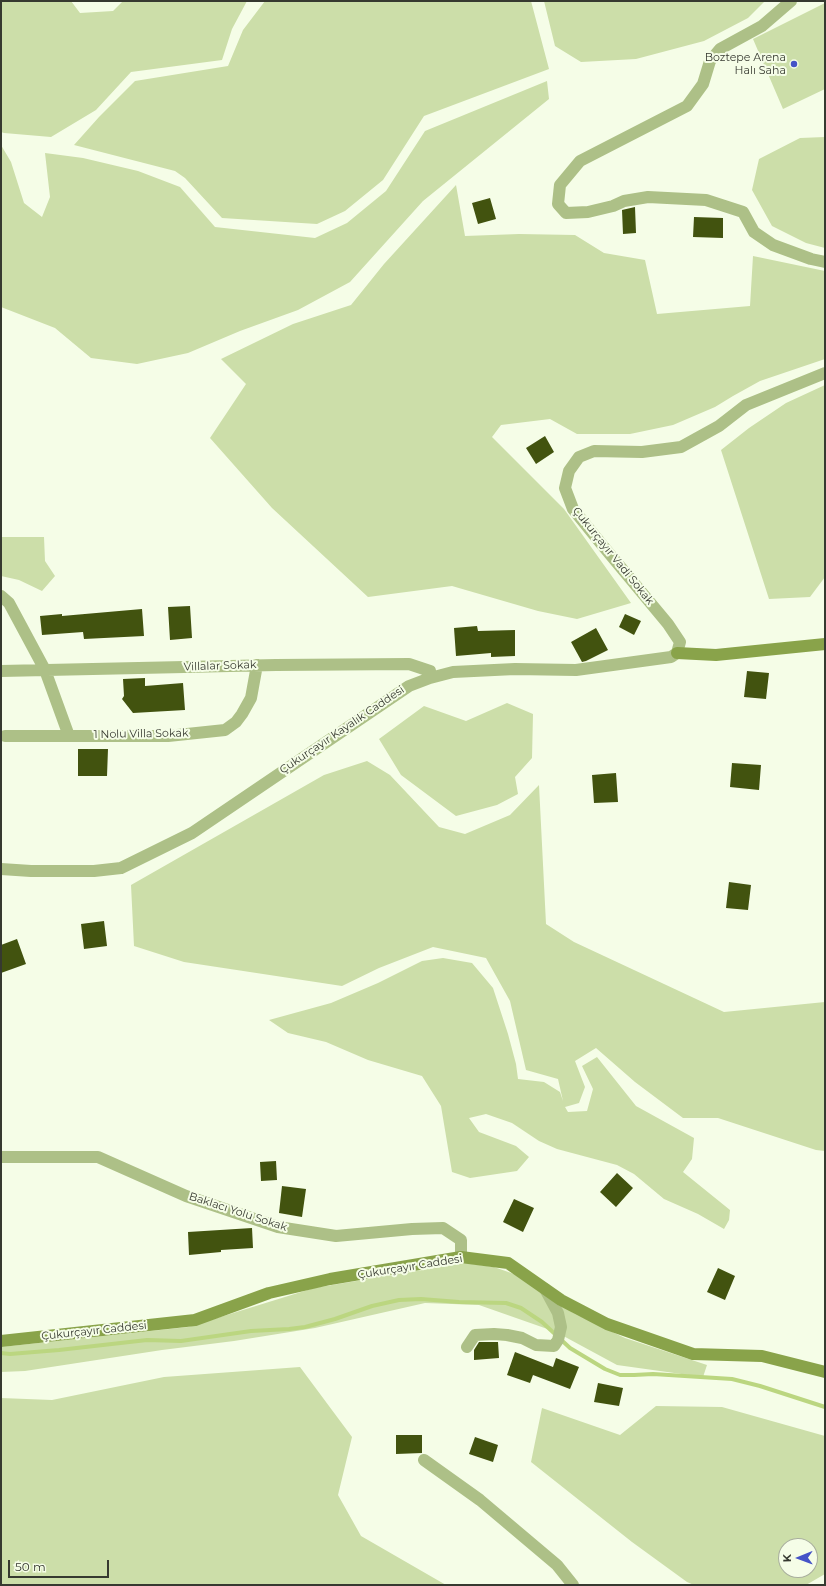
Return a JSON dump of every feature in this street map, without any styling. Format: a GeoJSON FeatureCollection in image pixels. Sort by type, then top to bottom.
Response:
{"type":"FeatureCollection","features":[{"type":"Feature","properties":{"kind":"street"},"geometry":{"type":"LineString","coordinates":[[791,1],[762,26],[720,49],[710,61],[703,84],[687,106],[580,161],[560,185],[558,204],[566,214],[588,212],[613,206],[624,201],[648,197],[706,200],[743,212],[754,232],[773,245],[811,259],[825,262]]}},
{"type":"Feature","properties":{"kind":"street","name":"Çukurçayır Vadi Sokak"},"geometry":{"type":"LineString","coordinates":[[677,653],[680,642],[668,624],[603,546],[574,508],[566,488],[569,471],[579,457],[594,451],[642,452],[681,447],[719,426],[746,405],[825,372]]}},
{"type":"Feature","properties":{"kind":"street"},"geometry":{"type":"LineString","coordinates":[[1,596],[9,603],[45,670],[69,736]]}},
{"type":"Feature","properties":{"kind":"street","name":"Çukurçayır Kayalık Caddesi"},"geometry":{"type":"LineString","coordinates":[[1,869],[31,871],[94,871],[121,868],[192,833],[408,686],[430,678],[453,672],[515,669],[576,670],[671,657],[677,653],[716,655],[825,644]]}},
{"type":"Feature","properties":{"kind":"street","name":"Villalar Sokak"},"geometry":{"type":"LineString","coordinates":[[1,671],[257,665],[410,664],[430,671],[430,678]]}},
{"type":"Feature","properties":{"kind":"street","name":"1 Nolu Villa Sokak"},"geometry":{"type":"LineString","coordinates":[[5,736],[168,736],[225,730],[242,714],[251,698],[257,665]]}},
{"type":"Feature","properties":{"kind":"street","name":"Baklacı Yolu Sokak"},"geometry":{"type":"LineString","coordinates":[[1,1157],[98,1157],[186,1196],[278,1227],[336,1236],[412,1229],[443,1228],[461,1240],[461,1257]]}},
{"type":"Feature","properties":{"kind":"street","name":"Çukurçayır Caddesi"},"geometry":{"type":"LineString","coordinates":[[1,1341],[196,1320],[269,1293],[330,1279],[461,1257],[508,1262],[561,1300],[607,1324],[693,1354],[762,1356],[825,1372]]}},
{"type":"Feature","properties":{"kind":"street"},"geometry":{"type":"LineString","coordinates":[[467,1347],[475,1335],[494,1334],[522,1338],[536,1345],[554,1346],[558,1340],[561,1327],[558,1313],[545,1289]]}},
{"type":"Feature","properties":{"kind":"street"},"geometry":{"type":"LineString","coordinates":[[424,1460],[492,1510],[557,1565],[573,1585]]}},
{"type":"Feature","properties":{"kind":"green space"},"geometry":{"type":"Polygon","coordinates":[[[1,1],[71,1],[80,13],[113,11],[123,1],[247,1],[232,29],[222,60],[131,72],[96,110],[51,137],[1,132],[1,1]]]}},
{"type":"Feature","properties":{"kind":"green space"},"geometry":{"type":"Polygon","coordinates":[[[265,1],[531,1],[549,69],[424,116],[383,180],[345,211],[317,224],[222,218],[185,178],[175,171],[74,145],[99,117],[135,81],[228,66],[243,30],[265,1]]]}},
{"type":"Feature","properties":{"kind":"green space"},"geometry":{"type":"Polygon","coordinates":[[[544,1],[765,1],[748,18],[704,41],[636,59],[581,62],[555,46],[544,1]]]}},
{"type":"Feature","properties":{"kind":"green space","name":"Boztepe Arena Halı Saha"},"geometry":{"type":"Polygon","coordinates":[[[825,3],[825,89],[783,109],[753,39],[825,3]]]}},
{"type":"Feature","properties":{"kind":"green space"},"geometry":{"type":"Polygon","coordinates":[[[547,81],[549,99],[423,201],[350,282],[298,310],[240,331],[188,353],[137,364],[91,358],[55,328],[1,307],[1,145],[11,162],[24,203],[42,217],[50,197],[45,153],[83,158],[138,171],[180,187],[215,227],[315,238],[347,223],[386,191],[425,131],[547,81]]]}},
{"type":"Feature","properties":{"kind":"green space"},"geometry":{"type":"Polygon","coordinates":[[[825,137],[825,248],[806,243],[772,226],[752,190],[759,159],[800,138],[825,137]]]}},
{"type":"Feature","properties":{"kind":"green space"},"geometry":{"type":"Polygon","coordinates":[[[456,185],[465,236],[519,234],[575,235],[604,253],[645,260],[657,314],[750,306],[753,256],[825,271],[825,359],[760,381],[715,407],[673,425],[630,434],[577,434],[550,419],[501,425],[492,437],[564,509],[631,603],[577,619],[538,611],[452,586],[368,597],[272,508],[210,438],[246,384],[221,359],[293,324],[351,305],[384,264],[456,185]]]}},
{"type":"Feature","properties":{"kind":"green space"},"geometry":{"type":"Polygon","coordinates":[[[825,385],[825,577],[810,597],[769,599],[721,450],[749,428],[786,403],[825,385]]]}},
{"type":"Feature","properties":{"kind":"green space"},"geometry":{"type":"Polygon","coordinates":[[[1,537],[44,537],[45,561],[55,576],[42,591],[19,580],[1,576],[1,537]]]}},
{"type":"Feature","properties":{"kind":"green space"},"geometry":{"type":"Polygon","coordinates":[[[507,703],[533,714],[532,758],[515,777],[518,794],[497,805],[456,816],[401,775],[379,739],[424,706],[466,721],[507,703]]]}},
{"type":"Feature","properties":{"kind":"green space"},"geometry":{"type":"Polygon","coordinates":[[[367,761],[390,775],[439,827],[465,834],[510,815],[539,785],[546,924],[574,942],[724,1012],[825,1002],[825,1151],[816,1150],[718,1118],[683,1118],[635,1082],[596,1048],[575,1061],[585,1087],[579,1103],[565,1107],[568,1112],[587,1111],[593,1089],[582,1066],[597,1057],[636,1106],[694,1138],[692,1159],[683,1172],[730,1210],[729,1220],[724,1229],[698,1214],[664,1199],[634,1174],[617,1165],[557,1149],[539,1141],[512,1123],[486,1114],[469,1118],[479,1132],[516,1146],[529,1157],[517,1171],[470,1178],[452,1172],[441,1106],[422,1076],[368,1060],[326,1042],[288,1033],[269,1020],[331,1003],[378,983],[422,961],[443,958],[472,963],[493,988],[508,1034],[516,1064],[518,1079],[544,1082],[560,1092],[563,1101],[558,1079],[526,1070],[510,1001],[486,958],[433,947],[379,968],[342,986],[184,962],[134,946],[131,885],[324,775],[367,761]]]}},
{"type":"Feature","properties":{"kind":"green space"},"geometry":{"type":"Polygon","coordinates":[[[465,1263],[494,1267],[514,1274],[575,1314],[625,1338],[707,1365],[703,1377],[617,1365],[556,1332],[479,1305],[425,1303],[315,1328],[25,1371],[1,1372],[1,1347],[188,1327],[314,1288],[465,1263]]]}},
{"type":"Feature","properties":{"kind":"green space"},"geometry":{"type":"Polygon","coordinates":[[[300,1367],[352,1437],[338,1495],[361,1536],[446,1585],[1,1585],[1,1398],[52,1400],[164,1377],[300,1367]]]}},
{"type":"Feature","properties":{"kind":"green space"},"geometry":{"type":"Polygon","coordinates":[[[656,1406],[722,1407],[825,1436],[825,1574],[806,1585],[694,1585],[687,1582],[632,1542],[531,1462],[542,1408],[620,1435],[656,1406]]]}},
{"type":"Feature","properties":{"kind":"building"},"geometry":{"type":"Polygon","coordinates":[[[490,198],[496,219],[478,224],[472,203],[490,198]]]}},
{"type":"Feature","properties":{"kind":"building"},"geometry":{"type":"Polygon","coordinates":[[[635,207],[636,233],[623,234],[622,210],[635,207]]]}},
{"type":"Feature","properties":{"kind":"building"},"geometry":{"type":"Polygon","coordinates":[[[694,217],[723,218],[723,238],[693,237],[694,217]]]}},
{"type":"Feature","properties":{"kind":"building"},"geometry":{"type":"Polygon","coordinates":[[[545,436],[554,452],[536,464],[526,448],[545,436]]]}},
{"type":"Feature","properties":{"kind":"building"},"geometry":{"type":"Polygon","coordinates":[[[190,606],[192,638],[170,640],[168,607],[190,606]]]}},
{"type":"Feature","properties":{"kind":"building"},"geometry":{"type":"Polygon","coordinates":[[[142,609],[144,636],[84,639],[83,632],[42,635],[40,616],[62,614],[62,616],[142,609]]]}},
{"type":"Feature","properties":{"kind":"building"},"geometry":{"type":"Polygon","coordinates":[[[625,614],[641,621],[634,635],[619,627],[625,614]]]}},
{"type":"Feature","properties":{"kind":"building"},"geometry":{"type":"Polygon","coordinates":[[[477,626],[478,631],[515,630],[515,656],[491,657],[491,653],[456,656],[454,628],[477,626]]]}},
{"type":"Feature","properties":{"kind":"building"},"geometry":{"type":"Polygon","coordinates":[[[596,628],[608,650],[582,662],[571,642],[596,628]]]}},
{"type":"Feature","properties":{"kind":"building"},"geometry":{"type":"Polygon","coordinates":[[[747,671],[769,673],[766,699],[744,697],[747,671]]]}},
{"type":"Feature","properties":{"kind":"building"},"geometry":{"type":"Polygon","coordinates":[[[145,678],[145,686],[183,683],[185,710],[133,713],[122,699],[124,696],[123,679],[145,678]]]}},
{"type":"Feature","properties":{"kind":"building"},"geometry":{"type":"Polygon","coordinates":[[[78,749],[108,749],[107,776],[78,776],[78,749]]]}},
{"type":"Feature","properties":{"kind":"building"},"geometry":{"type":"Polygon","coordinates":[[[732,763],[761,765],[759,790],[730,787],[732,763]]]}},
{"type":"Feature","properties":{"kind":"building"},"geometry":{"type":"Polygon","coordinates":[[[616,773],[618,802],[594,803],[592,775],[616,773]]]}},
{"type":"Feature","properties":{"kind":"building"},"geometry":{"type":"Polygon","coordinates":[[[729,882],[751,885],[748,910],[726,908],[729,882]]]}},
{"type":"Feature","properties":{"kind":"building"},"geometry":{"type":"Polygon","coordinates":[[[104,921],[107,946],[84,949],[81,924],[104,921]]]}},
{"type":"Feature","properties":{"kind":"building"},"geometry":{"type":"Polygon","coordinates":[[[17,939],[26,964],[1,973],[1,945],[17,939]]]}},
{"type":"Feature","properties":{"kind":"building"},"geometry":{"type":"Polygon","coordinates":[[[276,1161],[277,1180],[261,1181],[260,1162],[276,1161]]]}},
{"type":"Feature","properties":{"kind":"building"},"geometry":{"type":"Polygon","coordinates":[[[617,1173],[633,1188],[616,1207],[600,1192],[617,1173]]]}},
{"type":"Feature","properties":{"kind":"building"},"geometry":{"type":"Polygon","coordinates":[[[282,1186],[306,1189],[302,1217],[279,1213],[282,1186]]]}},
{"type":"Feature","properties":{"kind":"building"},"geometry":{"type":"Polygon","coordinates":[[[514,1199],[534,1208],[523,1232],[503,1222],[514,1199]]]}},
{"type":"Feature","properties":{"kind":"building"},"geometry":{"type":"Polygon","coordinates":[[[252,1228],[253,1248],[221,1250],[221,1252],[189,1255],[188,1232],[252,1228]]]}},
{"type":"Feature","properties":{"kind":"building"},"geometry":{"type":"Polygon","coordinates":[[[718,1268],[735,1276],[725,1300],[707,1292],[718,1268]]]}},
{"type":"Feature","properties":{"kind":"building"},"geometry":{"type":"Polygon","coordinates":[[[479,1342],[498,1342],[499,1358],[474,1360],[474,1350],[479,1342]]]}},
{"type":"Feature","properties":{"kind":"building"},"geometry":{"type":"Polygon","coordinates":[[[515,1352],[553,1367],[556,1358],[579,1367],[570,1389],[533,1375],[530,1383],[507,1375],[515,1352]]]}},
{"type":"Feature","properties":{"kind":"building"},"geometry":{"type":"Polygon","coordinates":[[[598,1383],[623,1388],[619,1406],[594,1402],[598,1383]]]}},
{"type":"Feature","properties":{"kind":"building"},"geometry":{"type":"Polygon","coordinates":[[[396,1435],[422,1435],[422,1453],[396,1454],[396,1435]]]}},
{"type":"Feature","properties":{"kind":"building"},"geometry":{"type":"Polygon","coordinates":[[[475,1437],[498,1445],[493,1462],[469,1454],[475,1437]]]}},
{"type":"Feature","properties":{"kind":"waterway"},"geometry":{"type":"LineString","coordinates":[[1,1353],[10,1354],[59,1350],[147,1340],[181,1341],[251,1331],[305,1327],[335,1319],[372,1306],[399,1300],[421,1299],[459,1302],[506,1303],[521,1308],[542,1322],[570,1348],[605,1369],[620,1375],[653,1374],[732,1379],[760,1386],[825,1407]]}},
{"type":"Feature","properties":{"kind":"place","name":"Boztepe Arena Halı Saha"},"geometry":{"type":"Point","coordinates":[794,64]}}]}
